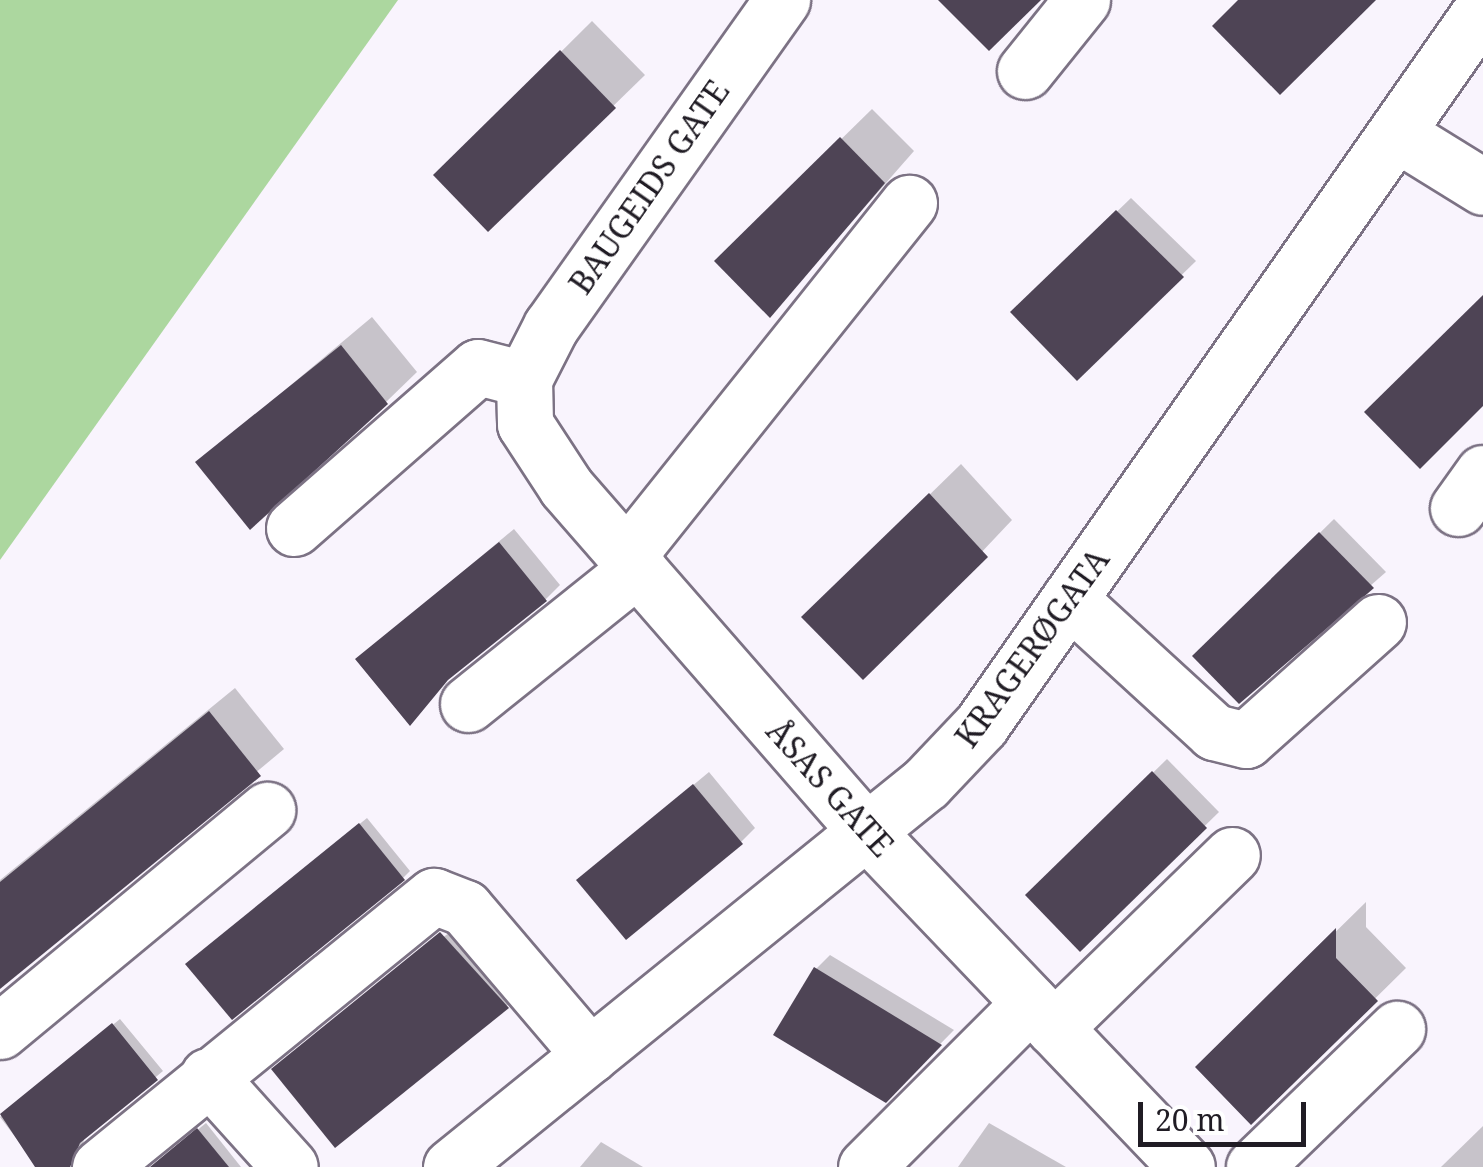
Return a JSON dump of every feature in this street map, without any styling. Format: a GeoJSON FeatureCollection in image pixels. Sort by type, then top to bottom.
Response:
{"type":"FeatureCollection","features":[{"type":"Feature","properties":{"kind":"street","name":"BAUGEIDS GATE"},"geometry":{"type":"LineString","coordinates":[[524,379],[551,326],[782,0]]}},
{"type":"Feature","properties":{"kind":"street"},"geometry":{"type":"LineString","coordinates":[[1025,71],[1082,0]]}},
{"type":"Feature","properties":{"kind":"street","name":"KRAGERØGATA"},"geometry":{"type":"LineString","coordinates":[[452,1167],[866,832],[982,725],[1483,8]]}},
{"type":"Feature","properties":{"kind":"street"},"geometry":{"type":"LineString","coordinates":[[1396,132],[1483,187]]}},
{"type":"Feature","properties":{"kind":"street"},"geometry":{"type":"LineString","coordinates":[[468,704],[632,562],[909,203]]}},
{"type":"Feature","properties":{"kind":"street"},"geometry":{"type":"LineString","coordinates":[[294,528],[478,367],[524,379]]}},
{"type":"Feature","properties":{"kind":"street","name":"ÅSAS GATE"},"geometry":{"type":"LineString","coordinates":[[524,379],[524,424],[632,562],[866,832],[1187,1167]]}},
{"type":"Feature","properties":{"kind":"street"},"geometry":{"type":"LineString","coordinates":[[1070,600],[1214,732],[1246,740],[1378,622]]}},
{"type":"Feature","properties":{"kind":"street"},"geometry":{"type":"LineString","coordinates":[[0,1031],[268,810]]}},
{"type":"Feature","properties":{"kind":"street"},"geometry":{"type":"LineString","coordinates":[[866,1167],[1232,855]]}},
{"type":"Feature","properties":{"kind":"street"},"geometry":{"type":"LineString","coordinates":[[100,1167],[434,896],[464,908],[590,1055]]}},
{"type":"Feature","properties":{"kind":"street"},"geometry":{"type":"LineString","coordinates":[[1254,1167],[1398,1029]]}},
{"type":"Feature","properties":{"kind":"street"},"geometry":{"type":"LineString","coordinates":[[208,1076],[290,1167]]}},
{"type":"Feature","properties":{"kind":"green space"},"geometry":{"type":"Polygon","coordinates":[[[0,0],[398,0],[0,560],[0,0]]]}},
{"type":"Feature","properties":{"kind":"building"},"geometry":{"type":"Polygon","coordinates":[[[938,0],[1041,0],[989,51],[938,0]]]}},
{"type":"Feature","properties":{"kind":"building"},"geometry":{"type":"Polygon","coordinates":[[[1238,0],[1376,0],[1280,95],[1212,26],[1238,0]]]}},
{"type":"Feature","properties":{"kind":"building"},"geometry":{"type":"Polygon","coordinates":[[[560,50],[616,108],[488,232],[433,175],[560,50]]]}},
{"type":"Feature","properties":{"kind":"building"},"geometry":{"type":"Polygon","coordinates":[[[840,137],[885,183],[770,318],[714,261],[840,137]]]}},
{"type":"Feature","properties":{"kind":"building"},"geometry":{"type":"Polygon","coordinates":[[[1116,210],[1184,277],[1077,381],[1010,312],[1116,210]]]}},
{"type":"Feature","properties":{"kind":"building"},"geometry":{"type":"Polygon","coordinates":[[[1483,295],[1483,406],[1420,469],[1364,412],[1483,295]]]}},
{"type":"Feature","properties":{"kind":"building"},"geometry":{"type":"Polygon","coordinates":[[[341,345],[388,404],[250,530],[195,462],[341,345]]]}},
{"type":"Feature","properties":{"kind":"building"},"geometry":{"type":"Polygon","coordinates":[[[929,493],[988,557],[863,680],[801,617],[929,493]]]}},
{"type":"Feature","properties":{"kind":"building"},"geometry":{"type":"Polygon","coordinates":[[[1319,532],[1374,588],[1239,704],[1192,656],[1319,532]]]}},
{"type":"Feature","properties":{"kind":"building"},"geometry":{"type":"Polygon","coordinates":[[[499,542],[547,601],[448,680],[410,726],[355,659],[499,542]]]}},
{"type":"Feature","properties":{"kind":"building"},"geometry":{"type":"Polygon","coordinates":[[[209,711],[261,776],[0,989],[0,882],[209,711]]]}},
{"type":"Feature","properties":{"kind":"building"},"geometry":{"type":"Polygon","coordinates":[[[1152,771],[1207,828],[1080,952],[1025,895],[1152,771]]]}},
{"type":"Feature","properties":{"kind":"building"},"geometry":{"type":"Polygon","coordinates":[[[693,784],[743,844],[626,940],[576,880],[693,784]]]}},
{"type":"Feature","properties":{"kind":"building"},"geometry":{"type":"Polygon","coordinates":[[[359,823],[405,880],[232,1020],[185,964],[359,823]]]}},
{"type":"Feature","properties":{"kind":"building"},"geometry":{"type":"Polygon","coordinates":[[[1336,928],[1336,958],[1378,1001],[1251,1125],[1195,1067],[1336,928]]]}},
{"type":"Feature","properties":{"kind":"building"},"geometry":{"type":"Polygon","coordinates":[[[440,932],[509,1008],[335,1148],[271,1069],[440,932]]]}},
{"type":"Feature","properties":{"kind":"building"},"geometry":{"type":"Polygon","coordinates":[[[814,967],[942,1045],[886,1103],[773,1035],[814,967]]]}},
{"type":"Feature","properties":{"kind":"building"},"geometry":{"type":"Polygon","coordinates":[[[112,1023],[158,1080],[80,1143],[70,1167],[35,1167],[0,1114],[112,1023]]]}},
{"type":"Feature","properties":{"kind":"building"},"geometry":{"type":"Polygon","coordinates":[[[197,1128],[229,1167],[150,1167],[197,1128]]]}}]}
